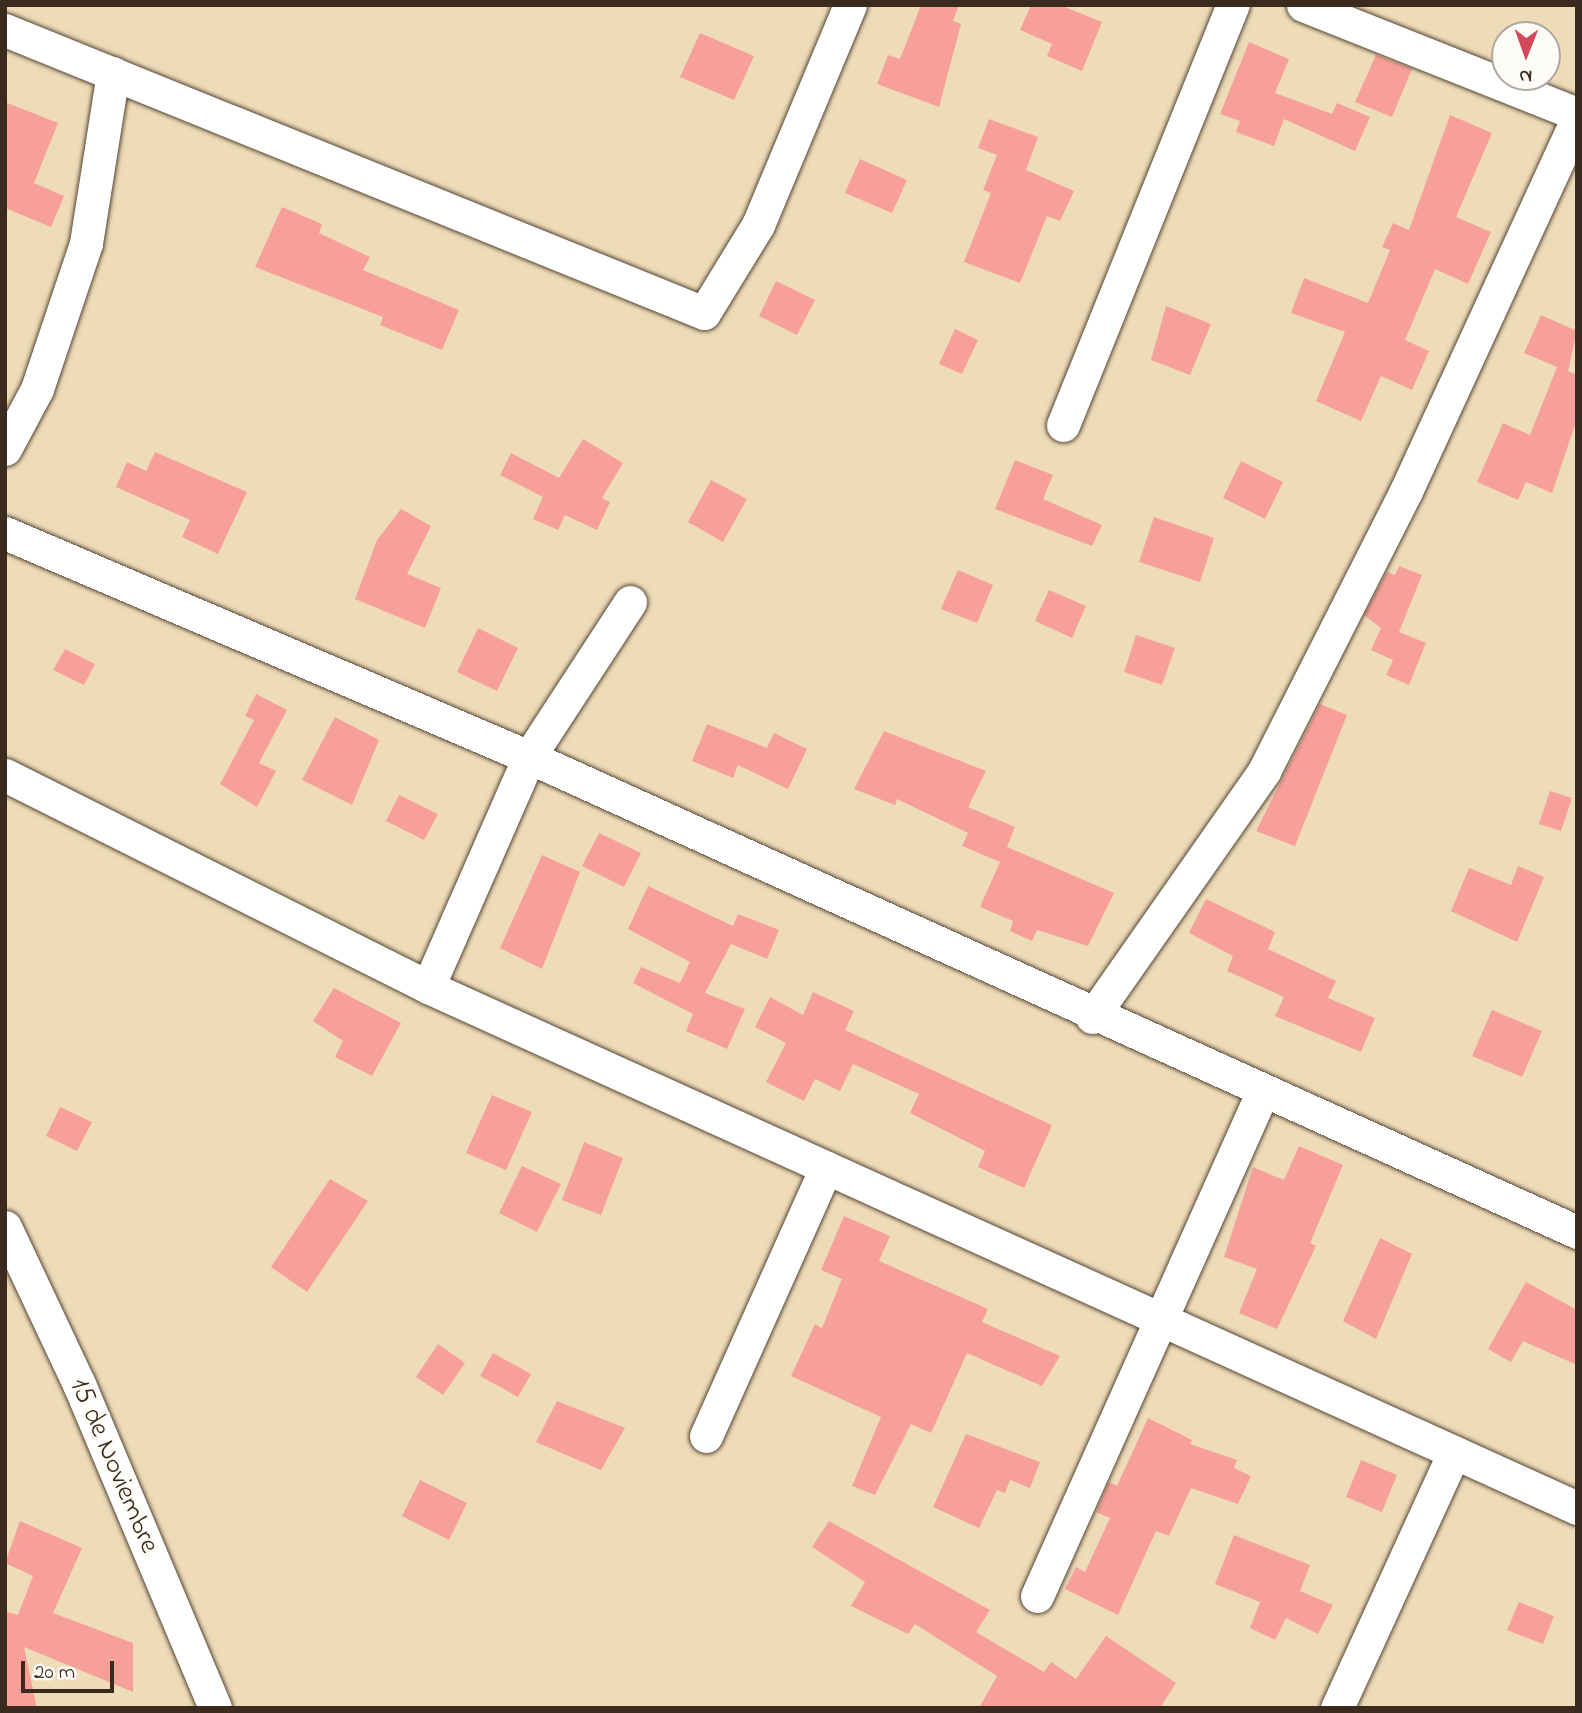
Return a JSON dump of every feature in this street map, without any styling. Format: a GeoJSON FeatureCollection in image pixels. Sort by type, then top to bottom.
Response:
{"type":"FeatureCollection","features":[{"type":"Feature","properties":{"kind":"street"},"geometry":{"type":"LineString","coordinates":[[5,30],[704,313],[758,225],[850,5]]}},
{"type":"Feature","properties":{"kind":"street"},"geometry":{"type":"LineString","coordinates":[[1063,425],[1233,5]]}},
{"type":"Feature","properties":{"kind":"street"},"geometry":{"type":"LineString","coordinates":[[1303,5],[1577,114]]}},
{"type":"Feature","properties":{"kind":"street"},"geometry":{"type":"LineString","coordinates":[[5,449],[37,389],[86,243],[113,74]]}},
{"type":"Feature","properties":{"kind":"street"},"geometry":{"type":"LineString","coordinates":[[1092,1017],[1264,771],[1406,491],[1577,120]]}},
{"type":"Feature","properties":{"kind":"street"},"geometry":{"type":"LineString","coordinates":[[5,533],[529,757],[1092,1017],[1577,1232]]}},
{"type":"Feature","properties":{"kind":"street"},"geometry":{"type":"LineString","coordinates":[[428,987],[529,757],[630,602]]}},
{"type":"Feature","properties":{"kind":"street"},"geometry":{"type":"LineString","coordinates":[[5,775],[428,987],[1577,1508]]}},
{"type":"Feature","properties":{"kind":"street"},"geometry":{"type":"LineString","coordinates":[[1037,1596],[1262,1093]]}},
{"type":"Feature","properties":{"kind":"street"},"geometry":{"type":"LineString","coordinates":[[706,1436],[826,1168]]}},
{"type":"Feature","properties":{"kind":"street","name":"15 de Noviembre"},"geometry":{"type":"LineString","coordinates":[[5,1227],[79,1384],[215,1708]]}},
{"type":"Feature","properties":{"kind":"street"},"geometry":{"type":"LineString","coordinates":[[1337,1708],[1454,1453]]}},
{"type":"Feature","properties":{"kind":"building"},"geometry":{"type":"Polygon","coordinates":[[[921,5],[959,5],[953,21],[961,24],[939,107],[877,84],[888,55],[900,59],[921,5]]]}},
{"type":"Feature","properties":{"kind":"building"},"geometry":{"type":"Polygon","coordinates":[[[1031,5],[1060,5],[1102,22],[1082,71],[1047,56],[1052,44],[1020,30],[1031,5]]]}},
{"type":"Feature","properties":{"kind":"building"},"geometry":{"type":"Polygon","coordinates":[[[700,33],[754,56],[734,100],[680,77],[700,33]]]}},
{"type":"Feature","properties":{"kind":"building"},"geometry":{"type":"Polygon","coordinates":[[[1249,42],[1289,59],[1275,93],[1332,114],[1337,103],[1370,117],[1355,151],[1284,119],[1274,146],[1236,132],[1240,121],[1220,114],[1249,42]]]}},
{"type":"Feature","properties":{"kind":"building"},"geometry":{"type":"Polygon","coordinates":[[[1376,55],[1412,69],[1392,117],[1355,102],[1376,55]]]}},
{"type":"Feature","properties":{"kind":"building"},"geometry":{"type":"Polygon","coordinates":[[[5,102],[58,123],[34,183],[64,196],[51,227],[5,208],[5,102]]]}},
{"type":"Feature","properties":{"kind":"building"},"geometry":{"type":"Polygon","coordinates":[[[1450,115],[1492,133],[1456,217],[1491,232],[1468,284],[1435,269],[1405,340],[1429,351],[1412,390],[1381,376],[1361,421],[1316,401],[1345,332],[1291,313],[1304,278],[1368,303],[1390,250],[1382,247],[1393,223],[1409,230],[1450,115]]]}},
{"type":"Feature","properties":{"kind":"building"},"geometry":{"type":"Polygon","coordinates":[[[989,119],[1038,137],[1026,170],[1074,191],[1060,221],[1047,216],[1020,283],[964,262],[991,193],[983,190],[997,155],[978,148],[989,119]]]}},
{"type":"Feature","properties":{"kind":"building"},"geometry":{"type":"Polygon","coordinates":[[[860,159],[907,180],[892,213],[845,193],[860,159]]]}},
{"type":"Feature","properties":{"kind":"building"},"geometry":{"type":"Polygon","coordinates":[[[282,207],[322,224],[319,233],[370,257],[363,270],[459,310],[442,350],[380,325],[383,317],[255,267],[282,207]]]}},
{"type":"Feature","properties":{"kind":"building"},"geometry":{"type":"Polygon","coordinates":[[[776,281],[815,300],[797,335],[759,316],[776,281]]]}},
{"type":"Feature","properties":{"kind":"building"},"geometry":{"type":"Polygon","coordinates":[[[1166,306],[1211,324],[1190,375],[1151,360],[1166,306]]]}},
{"type":"Feature","properties":{"kind":"building"},"geometry":{"type":"Polygon","coordinates":[[[1541,315],[1577,331],[1568,371],[1577,375],[1577,419],[1552,493],[1526,482],[1518,500],[1477,482],[1503,423],[1530,435],[1557,367],[1524,353],[1541,315]]]}},
{"type":"Feature","properties":{"kind":"building"},"geometry":{"type":"Polygon","coordinates":[[[955,329],[978,340],[962,374],[939,364],[955,329]]]}},
{"type":"Feature","properties":{"kind":"building"},"geometry":{"type":"Polygon","coordinates":[[[583,439],[623,463],[602,498],[610,502],[597,530],[565,515],[558,530],[533,519],[543,497],[500,475],[511,453],[559,478],[583,439]]]}},
{"type":"Feature","properties":{"kind":"building"},"geometry":{"type":"Polygon","coordinates":[[[155,452],[247,492],[218,554],[182,537],[190,520],[116,487],[127,462],[146,471],[155,452]]]}},
{"type":"Feature","properties":{"kind":"building"},"geometry":{"type":"Polygon","coordinates":[[[1015,460],[1053,475],[1043,499],[1102,525],[1092,546],[995,509],[1015,460]]]}},
{"type":"Feature","properties":{"kind":"building"},"geometry":{"type":"Polygon","coordinates":[[[1241,461],[1283,482],[1265,519],[1223,498],[1241,461]]]}},
{"type":"Feature","properties":{"kind":"building"},"geometry":{"type":"Polygon","coordinates":[[[711,480],[747,499],[723,542],[688,522],[711,480]]]}},
{"type":"Feature","properties":{"kind":"building"},"geometry":{"type":"Polygon","coordinates":[[[401,509],[431,526],[407,574],[441,588],[425,628],[355,599],[377,540],[401,509]]]}},
{"type":"Feature","properties":{"kind":"building"},"geometry":{"type":"Polygon","coordinates":[[[1154,517],[1214,538],[1200,582],[1139,562],[1154,517]]]}},
{"type":"Feature","properties":{"kind":"building"},"geometry":{"type":"Polygon","coordinates":[[[1399,566],[1422,575],[1399,632],[1426,643],[1409,685],[1386,675],[1393,660],[1371,650],[1381,628],[1364,615],[1387,572],[1395,575],[1399,566]]]}},
{"type":"Feature","properties":{"kind":"building"},"geometry":{"type":"Polygon","coordinates":[[[958,570],[993,585],[977,623],[941,609],[958,570]]]}},
{"type":"Feature","properties":{"kind":"building"},"geometry":{"type":"Polygon","coordinates":[[[1049,590],[1086,606],[1072,638],[1035,621],[1049,590]]]}},
{"type":"Feature","properties":{"kind":"building"},"geometry":{"type":"Polygon","coordinates":[[[478,628],[518,648],[497,691],[457,672],[478,628]]]}},
{"type":"Feature","properties":{"kind":"building"},"geometry":{"type":"Polygon","coordinates":[[[1136,635],[1175,648],[1162,685],[1124,672],[1136,635]]]}},
{"type":"Feature","properties":{"kind":"building"},"geometry":{"type":"Polygon","coordinates":[[[65,649],[95,664],[84,685],[53,670],[65,649]]]}},
{"type":"Feature","properties":{"kind":"building"},"geometry":{"type":"Polygon","coordinates":[[[256,694],[287,710],[259,763],[276,771],[257,807],[220,784],[254,720],[245,716],[256,694]]]}},
{"type":"Feature","properties":{"kind":"building"},"geometry":{"type":"Polygon","coordinates":[[[1320,704],[1347,715],[1295,846],[1256,831],[1320,704]]]}},
{"type":"Feature","properties":{"kind":"building"},"geometry":{"type":"Polygon","coordinates":[[[335,717],[379,740],[352,805],[302,780],[335,717]]]}},
{"type":"Feature","properties":{"kind":"building"},"geometry":{"type":"Polygon","coordinates":[[[707,724],[767,748],[774,733],[807,749],[788,789],[738,765],[733,778],[692,761],[707,724]]]}},
{"type":"Feature","properties":{"kind":"building"},"geometry":{"type":"Polygon","coordinates":[[[884,731],[986,771],[968,807],[1015,827],[1007,847],[1114,893],[1088,946],[1037,930],[1032,941],[1010,931],[1013,921],[980,907],[1000,862],[962,846],[968,833],[897,799],[895,805],[854,789],[884,731]]]}},
{"type":"Feature","properties":{"kind":"building"},"geometry":{"type":"Polygon","coordinates":[[[1550,791],[1572,798],[1561,831],[1539,824],[1550,791]]]}},
{"type":"Feature","properties":{"kind":"building"},"geometry":{"type":"Polygon","coordinates":[[[399,795],[438,814],[424,840],[386,821],[399,795]]]}},
{"type":"Feature","properties":{"kind":"building"},"geometry":{"type":"Polygon","coordinates":[[[599,833],[641,853],[624,887],[582,866],[599,833]]]}},
{"type":"Feature","properties":{"kind":"building"},"geometry":{"type":"Polygon","coordinates":[[[542,855],[580,872],[542,969],[500,948],[542,855]]]}},
{"type":"Feature","properties":{"kind":"building"},"geometry":{"type":"Polygon","coordinates":[[[1518,866],[1544,877],[1517,942],[1451,911],[1469,868],[1511,885],[1518,866]]]}},
{"type":"Feature","properties":{"kind":"building"},"geometry":{"type":"Polygon","coordinates":[[[648,886],[733,926],[738,914],[779,930],[767,959],[731,944],[705,993],[745,1009],[727,1049],[686,1031],[693,1014],[633,983],[641,967],[680,983],[690,962],[628,929],[648,886]]]}},
{"type":"Feature","properties":{"kind":"building"},"geometry":{"type":"Polygon","coordinates":[[[1206,899],[1275,932],[1268,949],[1336,981],[1328,998],[1375,1018],[1361,1052],[1275,1016],[1284,997],[1227,971],[1233,956],[1189,933],[1206,899]]]}},
{"type":"Feature","properties":{"kind":"building"},"geometry":{"type":"Polygon","coordinates":[[[334,988],[401,1023],[372,1076],[335,1057],[343,1041],[313,1021],[334,988]]]}},
{"type":"Feature","properties":{"kind":"building"},"geometry":{"type":"Polygon","coordinates":[[[813,992],[854,1011],[845,1030],[1052,1125],[1024,1188],[978,1167],[985,1151],[910,1113],[919,1094],[853,1064],[840,1091],[815,1079],[804,1101],[766,1082],[786,1043],[755,1027],[770,997],[803,1015],[813,992]]]}},
{"type":"Feature","properties":{"kind":"building"},"geometry":{"type":"Polygon","coordinates":[[[1492,1010],[1542,1031],[1522,1077],[1472,1056],[1492,1010]]]}},
{"type":"Feature","properties":{"kind":"building"},"geometry":{"type":"Polygon","coordinates":[[[492,1095],[532,1112],[506,1170],[466,1153],[492,1095]]]}},
{"type":"Feature","properties":{"kind":"building"},"geometry":{"type":"Polygon","coordinates":[[[60,1107],[92,1122],[77,1151],[46,1136],[60,1107]]]}},
{"type":"Feature","properties":{"kind":"building"},"geometry":{"type":"Polygon","coordinates":[[[584,1142],[623,1158],[601,1215],[562,1200],[584,1142]]]}},
{"type":"Feature","properties":{"kind":"building"},"geometry":{"type":"Polygon","coordinates":[[[1299,1146],[1343,1165],[1310,1243],[1316,1246],[1277,1329],[1239,1313],[1257,1269],[1224,1257],[1253,1167],[1284,1180],[1299,1146]]]}},
{"type":"Feature","properties":{"kind":"building"},"geometry":{"type":"Polygon","coordinates":[[[522,1166],[561,1184],[537,1232],[499,1213],[522,1166]]]}},
{"type":"Feature","properties":{"kind":"building"},"geometry":{"type":"Polygon","coordinates":[[[330,1179],[368,1201],[307,1292],[271,1267],[330,1179]]]}},
{"type":"Feature","properties":{"kind":"building"},"geometry":{"type":"Polygon","coordinates":[[[844,1216],[890,1236],[879,1261],[988,1309],[982,1322],[1060,1356],[1042,1386],[967,1353],[931,1433],[911,1424],[875,1495],[852,1486],[881,1417],[791,1376],[815,1324],[822,1328],[842,1279],[821,1270],[844,1216]]]}},
{"type":"Feature","properties":{"kind":"building"},"geometry":{"type":"Polygon","coordinates":[[[1380,1238],[1412,1254],[1376,1339],[1343,1321],[1380,1238]]]}},
{"type":"Feature","properties":{"kind":"building"},"geometry":{"type":"Polygon","coordinates":[[[1526,1282],[1577,1310],[1577,1365],[1523,1341],[1511,1362],[1488,1349],[1526,1282]]]}},
{"type":"Feature","properties":{"kind":"building"},"geometry":{"type":"Polygon","coordinates":[[[438,1344],[465,1363],[443,1395],[416,1377],[438,1344]]]}},
{"type":"Feature","properties":{"kind":"building"},"geometry":{"type":"Polygon","coordinates":[[[493,1353],[531,1374],[518,1397],[480,1376],[493,1353]]]}},
{"type":"Feature","properties":{"kind":"building"},"geometry":{"type":"Polygon","coordinates":[[[557,1401],[625,1428],[601,1470],[536,1442],[557,1401]]]}},
{"type":"Feature","properties":{"kind":"building"},"geometry":{"type":"Polygon","coordinates":[[[1148,1418],[1192,1440],[1190,1444],[1237,1460],[1234,1468],[1251,1476],[1238,1504],[1191,1488],[1169,1536],[1156,1531],[1118,1615],[1065,1589],[1076,1567],[1085,1572],[1110,1518],[1096,1512],[1109,1482],[1117,1486],[1148,1418]]]}},
{"type":"Feature","properties":{"kind":"building"},"geometry":{"type":"Polygon","coordinates":[[[966,1434],[1040,1462],[1030,1488],[1010,1480],[1005,1493],[997,1490],[979,1528],[933,1507],[966,1434]]]}},
{"type":"Feature","properties":{"kind":"building"},"geometry":{"type":"Polygon","coordinates":[[[1361,1460],[1397,1475],[1382,1512],[1346,1497],[1361,1460]]]}},
{"type":"Feature","properties":{"kind":"building"},"geometry":{"type":"Polygon","coordinates":[[[420,1480],[467,1503],[449,1540],[402,1516],[420,1480]]]}},
{"type":"Feature","properties":{"kind":"building"},"geometry":{"type":"Polygon","coordinates":[[[20,1521],[82,1548],[53,1613],[133,1643],[133,1692],[24,1647],[37,1708],[5,1708],[5,1611],[18,1615],[33,1576],[5,1563],[20,1521]]]}},
{"type":"Feature","properties":{"kind":"building"},"geometry":{"type":"Polygon","coordinates":[[[829,1521],[990,1610],[976,1632],[1044,1672],[1051,1662],[1076,1679],[1106,1636],[1176,1683],[1160,1708],[979,1708],[997,1676],[915,1624],[908,1634],[851,1606],[865,1582],[812,1547],[829,1521]]]}},
{"type":"Feature","properties":{"kind":"building"},"geometry":{"type":"Polygon","coordinates":[[[1234,1535],[1310,1565],[1300,1591],[1333,1605],[1318,1634],[1286,1618],[1275,1640],[1250,1628],[1260,1602],[1215,1584],[1234,1535]]]}},
{"type":"Feature","properties":{"kind":"building"},"geometry":{"type":"Polygon","coordinates":[[[1519,1602],[1554,1616],[1543,1644],[1507,1630],[1519,1602]]]}}]}
